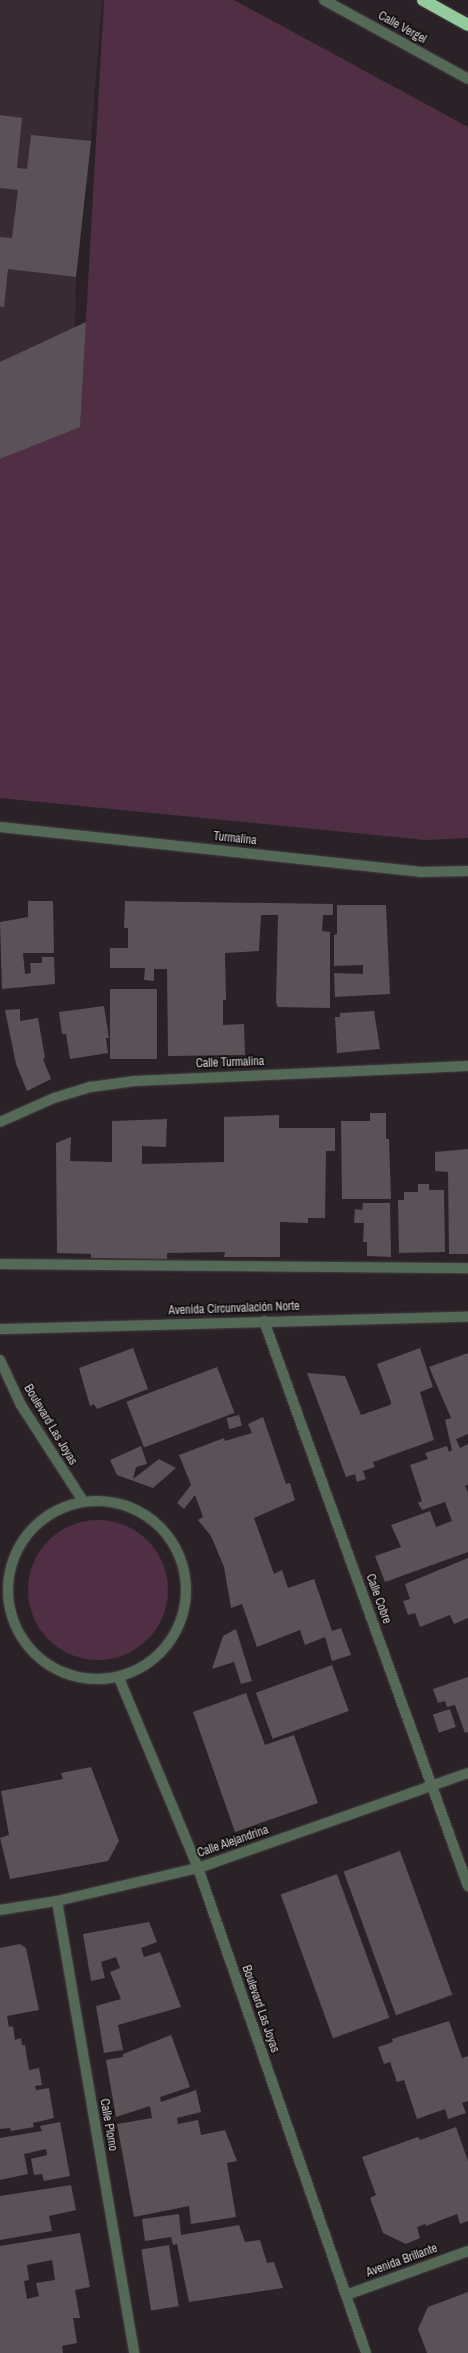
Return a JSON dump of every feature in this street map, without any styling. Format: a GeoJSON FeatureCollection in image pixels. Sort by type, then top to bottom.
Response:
{"type":"FeatureCollection","features":[{"type":"Feature","properties":{"kind":"highway"},"geometry":{"type":"LineString","coordinates":[[423,0],[468,25]]}},
{"type":"Feature","properties":{"kind":"street","name":"Calle Vergel"},"geometry":{"type":"LineString","coordinates":[[324,0],[468,79]]}},
{"type":"Feature","properties":{"kind":"street","name":"Turmalina"},"geometry":{"type":"LineString","coordinates":[[0,827],[420,872],[468,871]]}},
{"type":"Feature","properties":{"kind":"street","name":"Calle Turmalina"},"geometry":{"type":"LineString","coordinates":[[0,1122],[54,1098],[90,1088],[135,1081],[468,1066]]}},
{"type":"Feature","properties":{"kind":"street"},"geometry":{"type":"LineString","coordinates":[[0,1264],[468,1268]]}},
{"type":"Feature","properties":{"kind":"street","name":"Avenida Circunvalación Norte"},"geometry":{"type":"LineString","coordinates":[[0,1329],[264,1321],[468,1317]]}},
{"type":"Feature","properties":{"kind":"street","name":"Calle Cobre"},"geometry":{"type":"LineString","coordinates":[[264,1321],[468,1886]]}},
{"type":"Feature","properties":{"kind":"street","name":"Boulevard Las Joyas"},"geometry":{"type":"LineString","coordinates":[[0,1360],[21,1405],[82,1501]]}},
{"type":"Feature","properties":{"kind":"street"},"geometry":{"type":"LineString","coordinates":[[82,1501],[114,1501],[149,1516],[172,1539],[184,1565],[188,1596],[181,1626],[163,1652],[148,1665],[119,1678],[82,1679],[47,1664],[36,1656],[16,1631],[7,1595],[11,1564],[20,1542],[41,1519],[82,1501]]}},
{"type":"Feature","properties":{"kind":"street","name":"Boulevard Las Joyas"},"geometry":{"type":"LineString","coordinates":[[119,1678],[198,1868],[366,2353]]}},
{"type":"Feature","properties":{"kind":"street","name":"Calle Alejandrina"},"geometry":{"type":"LineString","coordinates":[[0,1910],[57,1901],[198,1868],[468,1772]]}},
{"type":"Feature","properties":{"kind":"street","name":"Calle Plomo"},"geometry":{"type":"LineString","coordinates":[[57,1901],[134,2353]]}},
{"type":"Feature","properties":{"kind":"street","name":"Avenida Brillante"},"geometry":{"type":"LineString","coordinates":[[346,2295],[468,2251]]}},
{"type":"Feature","properties":{"kind":"shaded area"},"geometry":{"type":"Polygon","coordinates":[[[0,0],[102,0],[91,141],[76,277],[75,329],[86,322],[80,427],[0,459],[0,0]]]}},
{"type":"Feature","properties":{"kind":"shaded area"},"geometry":{"type":"Polygon","coordinates":[[[104,0],[234,0],[468,127],[468,838],[425,840],[0,798],[0,459],[80,426],[104,0]]]}},
{"type":"Feature","properties":{"kind":"shaded area"},"geometry":{"type":"Polygon","coordinates":[[[105,1520],[131,1528],[152,1546],[163,1563],[167,1576],[167,1604],[163,1617],[156,1629],[142,1644],[125,1655],[112,1659],[91,1660],[65,1652],[44,1634],[33,1617],[29,1604],[28,1583],[36,1557],[54,1536],[71,1525],[84,1521],[105,1520]]]}},
{"type":"Feature","properties":{"kind":"building"},"geometry":{"type":"Polygon","coordinates":[[[0,115],[22,118],[17,168],[27,169],[31,135],[91,141],[76,277],[8,269],[4,307],[0,306],[0,237],[12,238],[18,190],[0,188],[0,115]]]}},
{"type":"Feature","properties":{"kind":"building"},"geometry":{"type":"Polygon","coordinates":[[[86,322],[80,427],[0,459],[0,362],[86,322]]]}},
{"type":"Feature","properties":{"kind":"building"},"geometry":{"type":"Polygon","coordinates":[[[28,901],[53,901],[54,953],[23,953],[25,974],[31,973],[30,963],[42,963],[42,957],[54,957],[55,984],[2,989],[0,922],[28,917],[28,901]]]}},
{"type":"Feature","properties":{"kind":"building"},"geometry":{"type":"Polygon","coordinates":[[[125,901],[333,904],[333,915],[323,915],[322,931],[330,932],[330,1008],[278,1007],[276,1003],[278,915],[261,915],[259,951],[225,953],[226,1000],[223,1000],[223,1025],[244,1024],[245,1055],[168,1056],[167,969],[154,969],[154,981],[144,980],[145,968],[110,968],[110,948],[128,948],[128,928],[124,928],[125,901]]]}},
{"type":"Feature","properties":{"kind":"building"},"geometry":{"type":"Polygon","coordinates":[[[337,905],[386,905],[390,994],[335,997],[334,973],[363,974],[363,965],[334,966],[334,935],[337,934],[337,905]]]}},
{"type":"Feature","properties":{"kind":"building"},"geometry":{"type":"Polygon","coordinates":[[[110,989],[157,989],[157,1059],[110,1059],[110,989]]]}},
{"type":"Feature","properties":{"kind":"building"},"geometry":{"type":"Polygon","coordinates":[[[104,1006],[109,1038],[106,1038],[108,1053],[70,1059],[66,1034],[62,1034],[59,1012],[104,1006]]]}},
{"type":"Feature","properties":{"kind":"building"},"geometry":{"type":"Polygon","coordinates":[[[20,1009],[20,1021],[38,1018],[45,1058],[43,1059],[51,1079],[27,1091],[16,1064],[5,1010],[20,1009]]]}},
{"type":"Feature","properties":{"kind":"building"},"geometry":{"type":"Polygon","coordinates":[[[374,1011],[380,1049],[337,1053],[335,1017],[340,1017],[340,1013],[374,1011]]]}},
{"type":"Feature","properties":{"kind":"building"},"geometry":{"type":"Polygon","coordinates":[[[370,1113],[386,1113],[386,1139],[389,1139],[391,1199],[342,1199],[341,1121],[370,1121],[370,1113]]]}},
{"type":"Feature","properties":{"kind":"building"},"geometry":{"type":"Polygon","coordinates":[[[279,1115],[279,1128],[335,1128],[335,1151],[326,1151],[325,1218],[308,1218],[308,1223],[280,1222],[280,1257],[224,1257],[225,1252],[167,1253],[167,1259],[91,1258],[91,1254],[57,1253],[56,1143],[71,1137],[70,1161],[112,1162],[112,1121],[167,1119],[166,1147],[142,1146],[142,1164],[224,1162],[224,1117],[279,1115]]]}},
{"type":"Feature","properties":{"kind":"building"},"geometry":{"type":"Polygon","coordinates":[[[468,1149],[468,1254],[449,1254],[448,1172],[435,1171],[435,1152],[468,1149]]]}},
{"type":"Feature","properties":{"kind":"building"},"geometry":{"type":"Polygon","coordinates":[[[418,1184],[429,1184],[429,1190],[444,1190],[445,1252],[399,1253],[398,1200],[404,1200],[404,1192],[418,1192],[418,1184]]]}},
{"type":"Feature","properties":{"kind":"building"},"geometry":{"type":"Polygon","coordinates":[[[363,1203],[390,1203],[391,1257],[367,1256],[367,1242],[363,1242],[364,1223],[354,1223],[355,1209],[362,1210],[363,1203]]]}},
{"type":"Feature","properties":{"kind":"building"},"geometry":{"type":"Polygon","coordinates":[[[133,1348],[148,1389],[97,1409],[94,1404],[90,1406],[79,1368],[133,1348]]]}},
{"type":"Feature","properties":{"kind":"building"},"geometry":{"type":"Polygon","coordinates":[[[420,1348],[433,1387],[420,1392],[434,1440],[373,1462],[375,1467],[363,1471],[366,1479],[357,1482],[355,1474],[346,1477],[307,1373],[345,1376],[361,1415],[390,1405],[391,1402],[377,1364],[420,1348]]]}},
{"type":"Feature","properties":{"kind":"building"},"geometry":{"type":"Polygon","coordinates":[[[468,1353],[468,1434],[456,1439],[460,1448],[468,1444],[468,1485],[465,1486],[468,1492],[468,1552],[385,1582],[375,1556],[401,1547],[391,1525],[430,1511],[436,1527],[452,1521],[445,1502],[422,1510],[418,1503],[422,1501],[410,1465],[428,1459],[425,1453],[447,1446],[449,1452],[452,1450],[445,1420],[451,1418],[429,1367],[468,1353]]]}},
{"type":"Feature","properties":{"kind":"building"},"geometry":{"type":"Polygon","coordinates":[[[217,1367],[235,1413],[144,1448],[126,1402],[217,1367]]]}},
{"type":"Feature","properties":{"kind":"building"},"geometry":{"type":"Polygon","coordinates":[[[239,1415],[242,1426],[229,1429],[226,1418],[239,1415]]]}},
{"type":"Feature","properties":{"kind":"building"},"geometry":{"type":"Polygon","coordinates":[[[263,1417],[286,1484],[290,1483],[295,1500],[254,1518],[274,1574],[282,1570],[288,1588],[314,1579],[332,1631],[341,1628],[351,1655],[332,1661],[325,1637],[305,1645],[300,1630],[257,1647],[242,1604],[231,1608],[224,1567],[211,1536],[198,1520],[203,1517],[195,1495],[184,1509],[177,1503],[191,1485],[179,1455],[224,1438],[225,1441],[252,1433],[248,1424],[263,1417]]]}},
{"type":"Feature","properties":{"kind":"building"},"geometry":{"type":"Polygon","coordinates":[[[141,1446],[147,1464],[136,1467],[133,1479],[159,1459],[176,1468],[153,1488],[117,1475],[110,1460],[141,1446]]]}},
{"type":"Feature","properties":{"kind":"building"},"geometry":{"type":"Polygon","coordinates":[[[468,1558],[468,1618],[454,1624],[450,1615],[420,1627],[415,1613],[408,1615],[403,1601],[410,1599],[405,1584],[468,1558]]]}},
{"type":"Feature","properties":{"kind":"building"},"geometry":{"type":"Polygon","coordinates":[[[236,1629],[252,1681],[241,1684],[234,1662],[212,1669],[223,1636],[236,1629]]]}},
{"type":"Feature","properties":{"kind":"building"},"geometry":{"type":"Polygon","coordinates":[[[332,1665],[349,1711],[273,1739],[256,1693],[332,1665]]]}},
{"type":"Feature","properties":{"kind":"building"},"geometry":{"type":"Polygon","coordinates":[[[468,1677],[468,1732],[465,1733],[455,1705],[447,1707],[445,1701],[438,1703],[433,1689],[468,1677]]]}},
{"type":"Feature","properties":{"kind":"building"},"geometry":{"type":"Polygon","coordinates":[[[246,1693],[265,1745],[294,1735],[318,1803],[235,1832],[193,1712],[246,1693]]]}},
{"type":"Feature","properties":{"kind":"building"},"geometry":{"type":"Polygon","coordinates":[[[450,1709],[456,1727],[439,1733],[433,1715],[450,1709]]]}},
{"type":"Feature","properties":{"kind":"building"},"geometry":{"type":"Polygon","coordinates":[[[91,1767],[119,1841],[108,1861],[10,1879],[0,1838],[9,1835],[1,1791],[63,1779],[61,1773],[91,1767]]]}},
{"type":"Feature","properties":{"kind":"building"},"geometry":{"type":"Polygon","coordinates":[[[400,1851],[452,1995],[396,2015],[344,1872],[400,1851]]]}},
{"type":"Feature","properties":{"kind":"building"},"geometry":{"type":"Polygon","coordinates":[[[337,1874],[389,2018],[333,2038],[281,1895],[337,1874]]]}},
{"type":"Feature","properties":{"kind":"building"},"geometry":{"type":"Polygon","coordinates":[[[149,1922],[157,1942],[141,1948],[144,1957],[160,1952],[181,2007],[118,2025],[123,2050],[104,2053],[96,2006],[121,1999],[110,1972],[120,1968],[116,1957],[101,1962],[105,1978],[91,1981],[83,1934],[149,1922]]]}},
{"type":"Feature","properties":{"kind":"building"},"geometry":{"type":"Polygon","coordinates":[[[20,1944],[26,1948],[39,2010],[7,2016],[9,2027],[13,2026],[15,2040],[21,2038],[22,2045],[25,2045],[29,2070],[39,2068],[42,2085],[35,2086],[36,2090],[49,2088],[54,2118],[33,2123],[34,2127],[11,2131],[10,2128],[0,2129],[0,1948],[20,1944]]]}},
{"type":"Feature","properties":{"kind":"building"},"geometry":{"type":"Polygon","coordinates":[[[449,2021],[462,2058],[468,2056],[468,2101],[462,2103],[466,2113],[448,2119],[445,2109],[417,2119],[404,2080],[397,2082],[390,2062],[384,2064],[378,2047],[393,2042],[392,2039],[449,2021]]]}},
{"type":"Feature","properties":{"kind":"building"},"geometry":{"type":"Polygon","coordinates":[[[171,2035],[190,2087],[160,2097],[161,2102],[196,2090],[201,2112],[177,2118],[178,2124],[198,2120],[201,2135],[225,2130],[237,2161],[227,2163],[236,2217],[191,2224],[189,2206],[134,2217],[117,2124],[152,2118],[150,2106],[116,2117],[106,2060],[123,2057],[123,2054],[171,2035]]]}},
{"type":"Feature","properties":{"kind":"building"},"geometry":{"type":"Polygon","coordinates":[[[60,2122],[70,2176],[44,2181],[42,2174],[34,2175],[31,2159],[47,2155],[46,2149],[24,2154],[28,2174],[0,2180],[0,2138],[42,2131],[40,2126],[60,2122]]]}},
{"type":"Feature","properties":{"kind":"building"},"geometry":{"type":"Polygon","coordinates":[[[456,2127],[468,2161],[468,2221],[460,2224],[457,2214],[426,2226],[425,2224],[417,2227],[420,2238],[406,2244],[383,2233],[370,2198],[376,2195],[362,2157],[418,2137],[420,2140],[456,2127]]]}},
{"type":"Feature","properties":{"kind":"building"},"geometry":{"type":"Polygon","coordinates":[[[71,2185],[76,2210],[49,2216],[52,2231],[0,2240],[0,2196],[71,2185]]]}},
{"type":"Feature","properties":{"kind":"building"},"geometry":{"type":"Polygon","coordinates":[[[179,2214],[181,2235],[239,2225],[245,2242],[260,2240],[267,2263],[274,2262],[283,2288],[189,2302],[177,2244],[173,2245],[171,2237],[145,2241],[142,2219],[179,2214]]]}},
{"type":"Feature","properties":{"kind":"building"},"geometry":{"type":"Polygon","coordinates":[[[80,2233],[90,2287],[75,2290],[80,2318],[73,2318],[77,2343],[62,2346],[63,2353],[0,2353],[0,2246],[80,2233]],[[52,2260],[27,2265],[29,2280],[24,2281],[27,2299],[39,2296],[36,2283],[55,2280],[52,2260]]]}},
{"type":"Feature","properties":{"kind":"building"},"geometry":{"type":"Polygon","coordinates":[[[169,2245],[179,2306],[151,2311],[141,2249],[169,2245]]]}},
{"type":"Feature","properties":{"kind":"building"},"geometry":{"type":"Polygon","coordinates":[[[468,2292],[468,2353],[427,2353],[418,2329],[428,2307],[468,2292]]]}}]}
